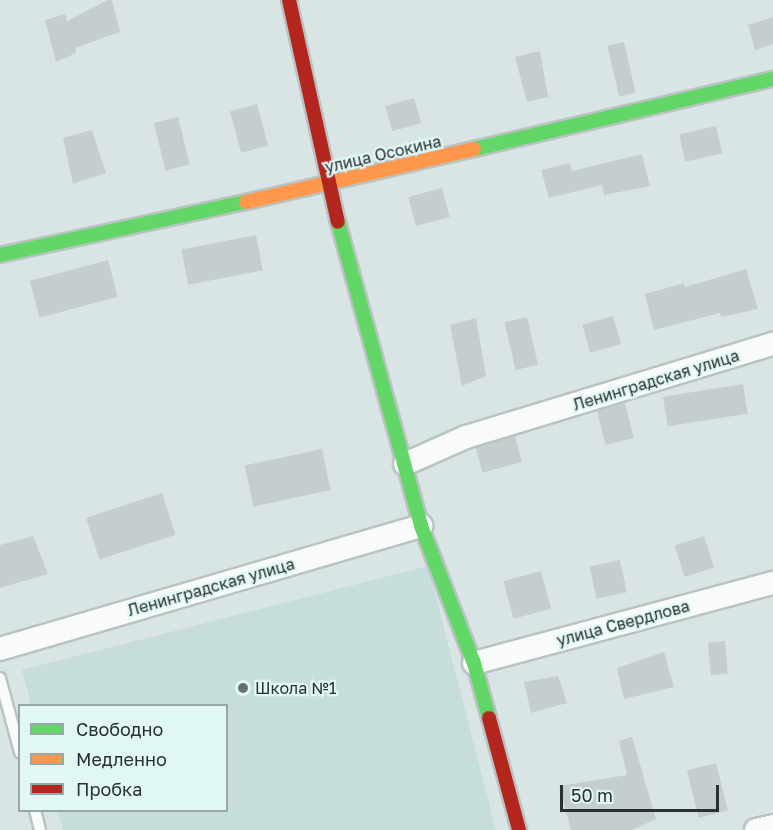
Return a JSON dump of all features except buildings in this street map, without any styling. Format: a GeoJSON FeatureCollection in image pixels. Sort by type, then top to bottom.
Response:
{"type":"FeatureCollection","features":[{"type":"Feature","properties":{"kind":"street"},"geometry":{"type":"LineString","coordinates":[[288,0],[328,184],[421,526],[474,663],[519,830]]}},
{"type":"Feature","properties":{"kind":"street","name":"улица Осокина"},"geometry":{"type":"LineString","coordinates":[[0,255],[328,184],[773,79]]}},
{"type":"Feature","properties":{"kind":"street","name":"Ленинградская улица"},"geometry":{"type":"LineString","coordinates":[[405,464],[466,437],[773,344]]}},
{"type":"Feature","properties":{"kind":"street","name":"Ленинградская улица"},"geometry":{"type":"LineString","coordinates":[[0,649],[421,526]]}},
{"type":"Feature","properties":{"kind":"street","name":"улица Свердлова"},"geometry":{"type":"LineString","coordinates":[[474,663],[773,583]]}},
{"type":"Feature","properties":{"kind":"street"},"geometry":{"type":"LineString","coordinates":[[756,830],[773,826]]}},
{"type":"Feature","properties":{"kind":"lane"},"geometry":{"type":"LineString","coordinates":[[0,678],[18,745]]}},
{"type":"Feature","properties":{"kind":"lane"},"geometry":{"type":"LineString","coordinates":[[36,812],[40,830]]}},
{"type":"Feature","properties":{"kind":"shaded area","name":"Школа №1"},"geometry":{"type":"Polygon","coordinates":[[[428,566],[496,830],[63,830],[58,812],[228,812],[228,704],[31,704],[22,670],[428,566]]]}},
{"type":"Feature","properties":{"kind":"traffic: fast"},"geometry":{"type":"LineString","coordinates":[[474,149],[773,79]]}},
{"type":"Feature","properties":{"kind":"traffic: fast"},"geometry":{"type":"LineString","coordinates":[[0,255],[246,202]]}},
{"type":"Feature","properties":{"kind":"traffic: fast"},"geometry":{"type":"LineString","coordinates":[[338,222],[421,526],[474,663],[489,718]]}},
{"type":"Feature","properties":{"kind":"traffic: slow"},"geometry":{"type":"LineString","coordinates":[[246,202],[474,149]]}},
{"type":"Feature","properties":{"kind":"traffic: jam"},"geometry":{"type":"LineString","coordinates":[[289,0],[338,222]]}},
{"type":"Feature","properties":{"kind":"traffic: jam"},"geometry":{"type":"LineString","coordinates":[[489,718],[519,830]]}},
{"type":"Feature","properties":{"kind":"place","name":"Школа №1"},"geometry":{"type":"Point","coordinates":[243,688]}}]}
